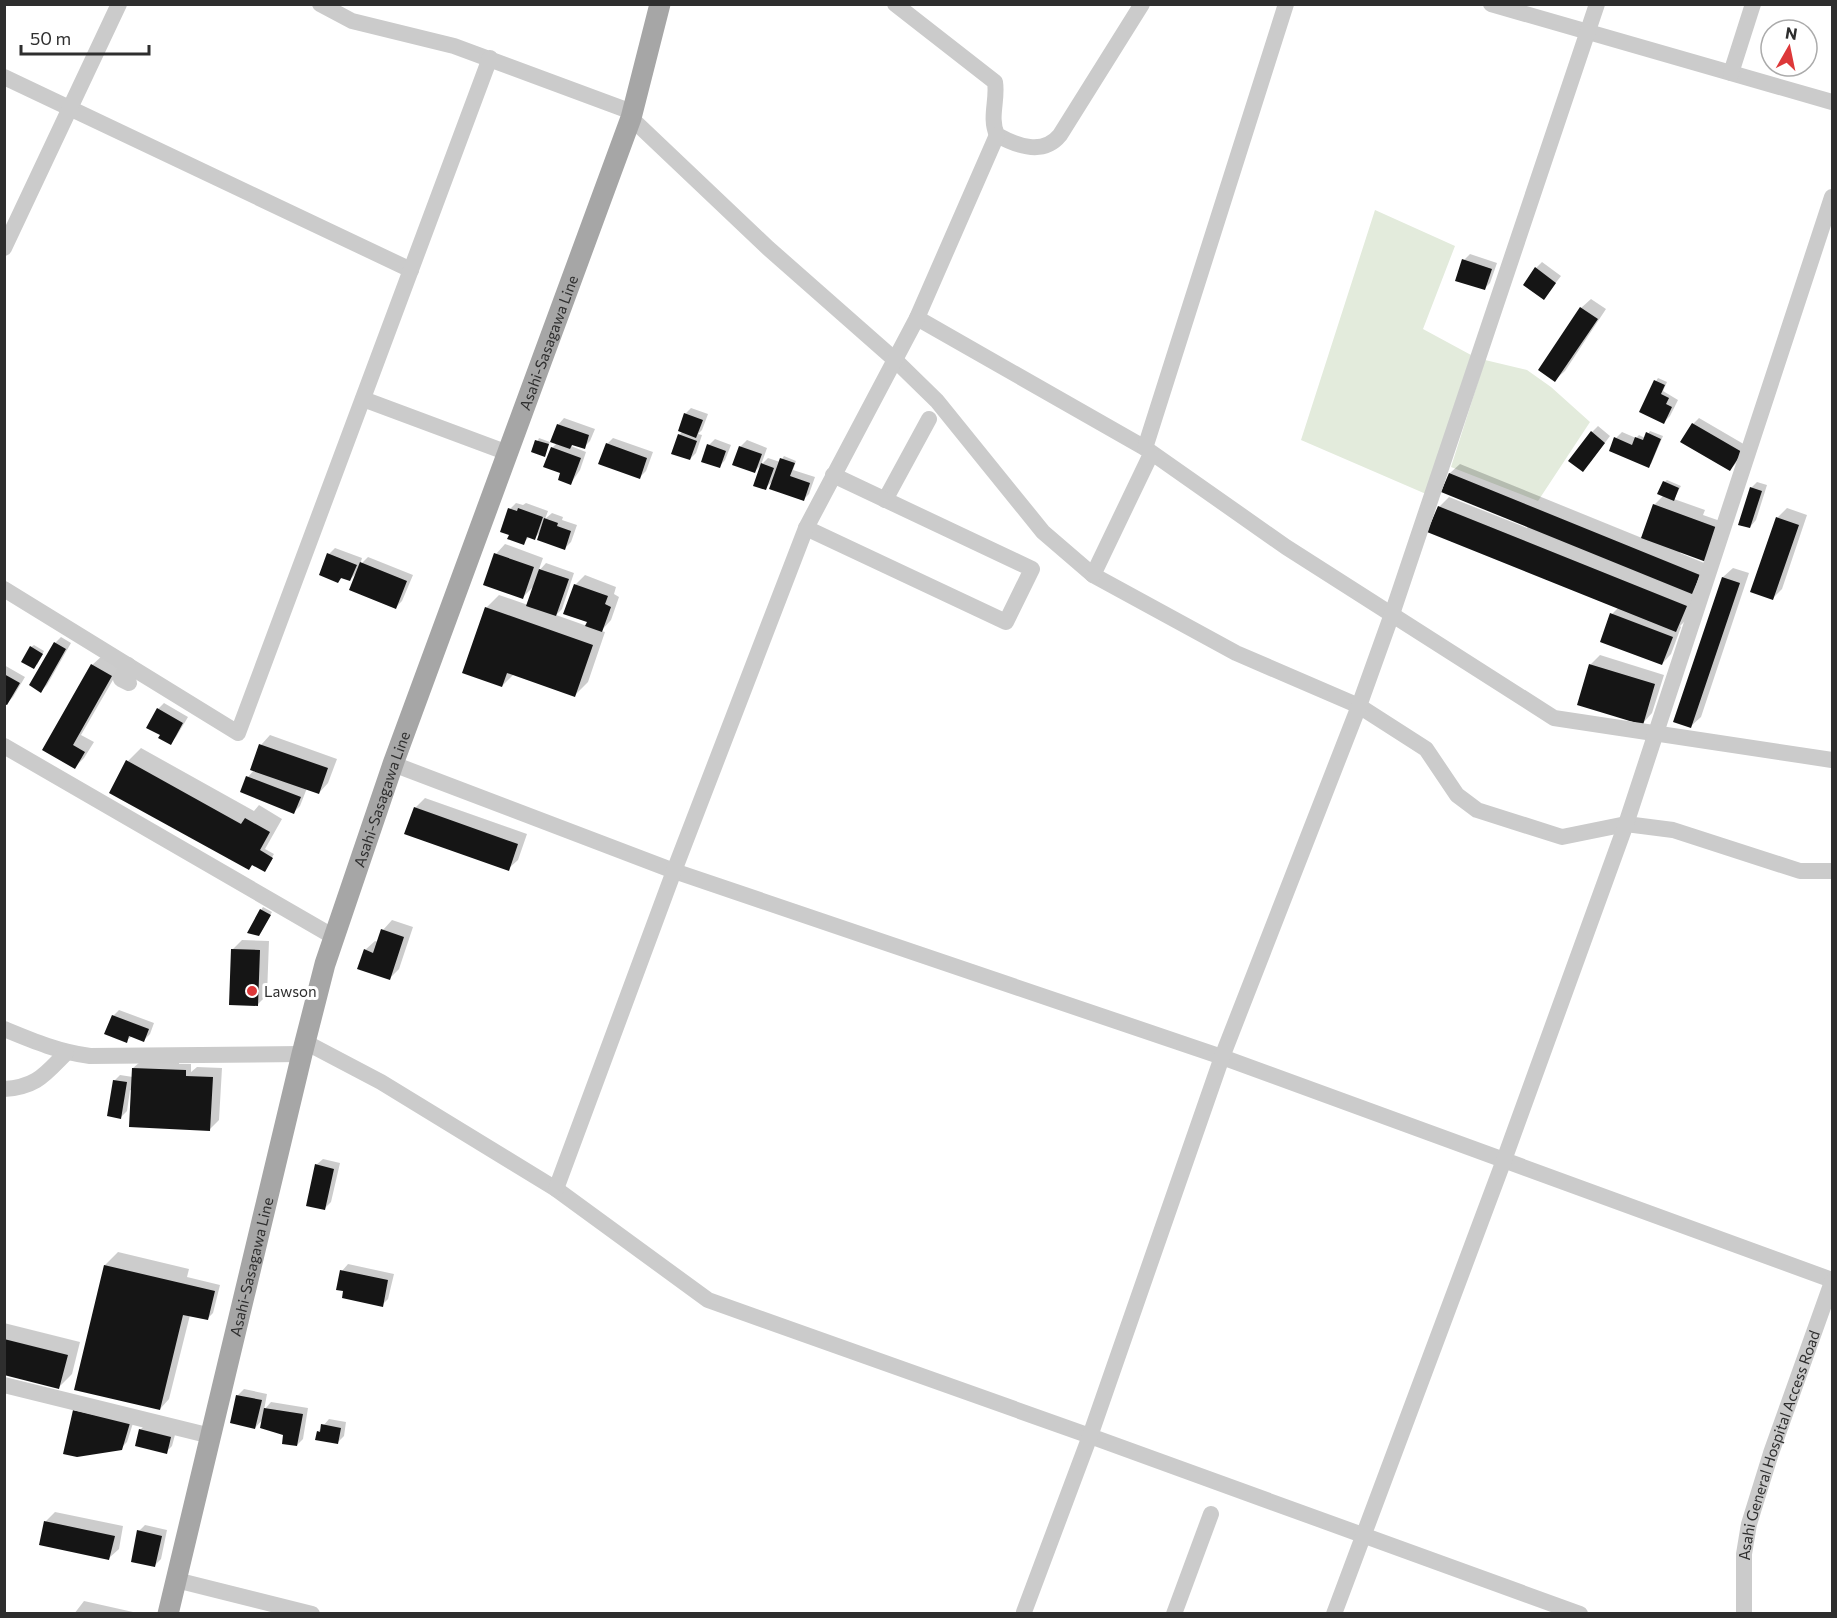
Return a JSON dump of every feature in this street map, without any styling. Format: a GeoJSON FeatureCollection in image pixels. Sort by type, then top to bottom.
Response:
{"type":"FeatureCollection","features":[{"type":"Feature","properties":{"kind":"main road","name":"Asahi-Sasagawa Line"},"geometry":{"type":"LineString","coordinates":[[168,1614],[325,964],[393,764],[632,115],[660,4]]}},
{"type":"Feature","properties":{"kind":"street"},"geometry":{"type":"LineString","coordinates":[[4,248],[119,4]]}},
{"type":"Feature","properties":{"kind":"street"},"geometry":{"type":"LineString","coordinates":[[320,4],[352,21],[454,46],[490,58],[632,115],[768,248],[894,359],[937,402],[1043,532],[1093,574],[1236,653],[1359,706],[1426,749],[1457,795],[1477,810],[1562,837],[1626,824],[1673,830],[1800,871],[1833,871]]}},
{"type":"Feature","properties":{"kind":"street"},"geometry":{"type":"LineString","coordinates":[[556,1189],[806,528],[917,318],[998,135],[993,118],[996,90],[994,82],[895,4]]}},
{"type":"Feature","properties":{"kind":"street"},"geometry":{"type":"LineString","coordinates":[[998,135],[1014,145],[1026,147],[1038,147],[1056,140],[1142,4]]}},
{"type":"Feature","properties":{"kind":"street"},"geometry":{"type":"LineString","coordinates":[[1093,574],[1148,451],[1286,4]]}},
{"type":"Feature","properties":{"kind":"street"},"geometry":{"type":"LineString","coordinates":[[1491,4],[1545,12],[1588,32],[1833,102]]}},
{"type":"Feature","properties":{"kind":"street"},"geometry":{"type":"LineString","coordinates":[[1024,1612],[1090,1436],[1222,1057],[1359,706],[1392,614],[1597,4]]}},
{"type":"Feature","properties":{"kind":"street"},"geometry":{"type":"LineString","coordinates":[[1731,73],[1753,4]]}},
{"type":"Feature","properties":{"kind":"street"},"geometry":{"type":"LineString","coordinates":[[4,590],[238,733],[490,58]]}},
{"type":"Feature","properties":{"kind":"street"},"geometry":{"type":"LineString","coordinates":[[4,77],[411,270]]}},
{"type":"Feature","properties":{"kind":"street"},"geometry":{"type":"LineString","coordinates":[[1334,1614],[1504,1160],[1626,824],[1833,197]]}},
{"type":"Feature","properties":{"kind":"street"},"geometry":{"type":"LineString","coordinates":[[917,318],[1148,451],[1286,547],[1554,718],[1833,760]]}},
{"type":"Feature","properties":{"kind":"street"},"geometry":{"type":"LineString","coordinates":[[363,399],[508,453]]}},
{"type":"Feature","properties":{"kind":"street"},"geometry":{"type":"LineString","coordinates":[[885,500],[929,419]]}},
{"type":"Feature","properties":{"kind":"street"},"geometry":{"type":"LineString","coordinates":[[806,528],[1006,622],[1032,568],[832,475]]}},
{"type":"Feature","properties":{"kind":"street"},"geometry":{"type":"LineString","coordinates":[[128,665],[121,679],[129,683]]}},
{"type":"Feature","properties":{"kind":"street"},"geometry":{"type":"LineString","coordinates":[[4,746],[334,937]]}},
{"type":"Feature","properties":{"kind":"street"},"geometry":{"type":"LineString","coordinates":[[393,764],[674,872],[1222,1057],[1833,1281]]}},
{"type":"Feature","properties":{"kind":"street"},"geometry":{"type":"LineString","coordinates":[[4,1029],[66,1053],[90,1056],[303,1048],[381,1082],[556,1189],[708,1300],[1580,1614]]}},
{"type":"Feature","properties":{"kind":"street"},"geometry":{"type":"LineString","coordinates":[[4,1089],[23,1088],[43,1076],[66,1053]]}},
{"type":"Feature","properties":{"kind":"street","name":"Asahi General Hospital Access Road"},"geometry":{"type":"LineString","coordinates":[[1744,1614],[1744,1554],[1749,1524],[1833,1281]]}},
{"type":"Feature","properties":{"kind":"street"},"geometry":{"type":"LineString","coordinates":[[4,1385],[211,1436]]}},
{"type":"Feature","properties":{"kind":"street"},"geometry":{"type":"LineString","coordinates":[[1174,1614],[1211,1514]]}},
{"type":"Feature","properties":{"kind":"street"},"geometry":{"type":"LineString","coordinates":[[176,1580],[312,1614]]}},
{"type":"Feature","properties":{"kind":"green space"},"geometry":{"type":"Polygon","coordinates":[[[1375,210],[1455,246],[1423,329],[1471,355],[1426,494],[1301,440],[1375,210]]]}},
{"type":"Feature","properties":{"kind":"green space"},"geometry":{"type":"Polygon","coordinates":[[[1485,360],[1527,370],[1551,387],[1590,422],[1538,501],[1451,467],[1485,360]]]}},
{"type":"Feature","properties":{"kind":"building"},"geometry":{"type":"Polygon","coordinates":[[[1462,259],[1492,269],[1485,290],[1455,281],[1462,259]]]}},
{"type":"Feature","properties":{"kind":"building"},"geometry":{"type":"Polygon","coordinates":[[[1535,267],[1556,283],[1544,300],[1523,285],[1535,267]]]}},
{"type":"Feature","properties":{"kind":"building"},"geometry":{"type":"Polygon","coordinates":[[[1580,307],[1598,319],[1555,382],[1538,370],[1580,307]]]}},
{"type":"Feature","properties":{"kind":"building"},"geometry":{"type":"Polygon","coordinates":[[[1654,380],[1665,385],[1661,394],[1669,398],[1666,404],[1672,407],[1664,424],[1639,412],[1654,380]]]}},
{"type":"Feature","properties":{"kind":"building"},"geometry":{"type":"Polygon","coordinates":[[[684,413],[703,420],[696,438],[678,431],[684,413]]]}},
{"type":"Feature","properties":{"kind":"building"},"geometry":{"type":"Polygon","coordinates":[[[1692,423],[1742,452],[1730,471],[1680,442],[1692,423]]]}},
{"type":"Feature","properties":{"kind":"building"},"geometry":{"type":"Polygon","coordinates":[[[557,424],[589,435],[585,449],[572,445],[570,449],[550,442],[557,424]]]}},
{"type":"Feature","properties":{"kind":"building"},"geometry":{"type":"Polygon","coordinates":[[[1591,431],[1605,443],[1583,472],[1568,461],[1591,431]]]}},
{"type":"Feature","properties":{"kind":"building"},"geometry":{"type":"Polygon","coordinates":[[[1646,432],[1661,439],[1649,468],[1609,451],[1614,437],[1632,445],[1635,437],[1643,440],[1646,432]]]}},
{"type":"Feature","properties":{"kind":"building"},"geometry":{"type":"Polygon","coordinates":[[[678,434],[697,441],[690,460],[671,454],[678,434]]]}},
{"type":"Feature","properties":{"kind":"building"},"geometry":{"type":"Polygon","coordinates":[[[535,440],[549,444],[545,457],[531,452],[535,440]]]}},
{"type":"Feature","properties":{"kind":"building"},"geometry":{"type":"Polygon","coordinates":[[[606,443],[647,458],[640,479],[598,464],[606,443]]]}},
{"type":"Feature","properties":{"kind":"building"},"geometry":{"type":"Polygon","coordinates":[[[707,444],[726,451],[720,468],[701,462],[707,444]]]}},
{"type":"Feature","properties":{"kind":"building"},"geometry":{"type":"Polygon","coordinates":[[[739,446],[762,454],[755,473],[732,465],[739,446]]]}},
{"type":"Feature","properties":{"kind":"building"},"geometry":{"type":"Polygon","coordinates":[[[551,447],[581,458],[571,485],[558,480],[560,473],[543,467],[551,447]]]}},
{"type":"Feature","properties":{"kind":"building"},"geometry":{"type":"Polygon","coordinates":[[[780,458],[795,463],[790,476],[810,483],[804,501],[769,489],[780,458]]]}},
{"type":"Feature","properties":{"kind":"building"},"geometry":{"type":"Polygon","coordinates":[[[761,463],[774,468],[766,490],[753,486],[761,463]]]}},
{"type":"Feature","properties":{"kind":"building"},"geometry":{"type":"Polygon","coordinates":[[[1449,473],[1700,575],[1692,594],[1441,492],[1449,473]]]}},
{"type":"Feature","properties":{"kind":"building"},"geometry":{"type":"Polygon","coordinates":[[[1663,481],[1679,488],[1674,501],[1657,494],[1663,481]]]}},
{"type":"Feature","properties":{"kind":"building"},"geometry":{"type":"Polygon","coordinates":[[[1750,487],[1762,491],[1750,528],[1738,525],[1750,487]]]}},
{"type":"Feature","properties":{"kind":"building"},"geometry":{"type":"Polygon","coordinates":[[[1653,504],[1721,529],[1709,563],[1641,538],[1653,504]]]}},
{"type":"Feature","properties":{"kind":"building"},"geometry":{"type":"Polygon","coordinates":[[[1438,506],[1687,606],[1676,632],[1427,532],[1438,506]]]}},
{"type":"Feature","properties":{"kind":"building"},"geometry":{"type":"Polygon","coordinates":[[[508,508],[517,511],[518,508],[543,517],[535,540],[527,537],[524,545],[507,539],[509,535],[500,532],[508,508]]]}},
{"type":"Feature","properties":{"kind":"building"},"geometry":{"type":"Polygon","coordinates":[[[1776,517],[1799,525],[1773,600],[1750,592],[1776,517]]]}},
{"type":"Feature","properties":{"kind":"building"},"geometry":{"type":"Polygon","coordinates":[[[544,518],[571,531],[565,550],[537,540],[544,518]]]}},
{"type":"Feature","properties":{"kind":"building"},"geometry":{"type":"Polygon","coordinates":[[[327,553],[357,565],[350,581],[341,578],[338,583],[319,575],[327,553]]]}},
{"type":"Feature","properties":{"kind":"building"},"geometry":{"type":"Polygon","coordinates":[[[494,553],[534,567],[523,599],[483,585],[494,553]]]}},
{"type":"Feature","properties":{"kind":"building"},"geometry":{"type":"Polygon","coordinates":[[[360,562],[407,581],[396,609],[349,590],[360,562]]]}},
{"type":"Feature","properties":{"kind":"building"},"geometry":{"type":"Polygon","coordinates":[[[539,569],[569,579],[556,616],[526,606],[539,569]]]}},
{"type":"Feature","properties":{"kind":"building"},"geometry":{"type":"Polygon","coordinates":[[[1722,577],[1740,583],[1691,728],[1673,722],[1722,577]]]}},
{"type":"Feature","properties":{"kind":"building"},"geometry":{"type":"Polygon","coordinates":[[[574,584],[608,596],[605,604],[611,607],[602,632],[585,626],[587,622],[563,614],[574,584]]]}},
{"type":"Feature","properties":{"kind":"building"},"geometry":{"type":"Polygon","coordinates":[[[485,607],[593,645],[575,697],[507,673],[502,687],[462,673],[485,607]]]}},
{"type":"Feature","properties":{"kind":"building"},"geometry":{"type":"Polygon","coordinates":[[[1610,613],[1673,637],[1662,665],[1600,642],[1610,613]]]}},
{"type":"Feature","properties":{"kind":"building"},"geometry":{"type":"Polygon","coordinates":[[[54,642],[66,649],[41,693],[29,685],[54,642]]]}},
{"type":"Feature","properties":{"kind":"building"},"geometry":{"type":"Polygon","coordinates":[[[30,646],[43,654],[34,669],[21,662],[30,646]]]}},
{"type":"Feature","properties":{"kind":"building"},"geometry":{"type":"Polygon","coordinates":[[[91,664],[112,676],[73,745],[85,752],[75,769],[42,750],[91,664]]]}},
{"type":"Feature","properties":{"kind":"building"},"geometry":{"type":"Polygon","coordinates":[[[1589,664],[1655,684],[1643,725],[1577,705],[1589,664]]]}},
{"type":"Feature","properties":{"kind":"building"},"geometry":{"type":"Polygon","coordinates":[[[4,674],[20,683],[7,705],[4,704],[4,674]]]}},
{"type":"Feature","properties":{"kind":"building"},"geometry":{"type":"Polygon","coordinates":[[[157,708],[183,723],[171,745],[158,738],[160,735],[146,728],[157,708]]]}},
{"type":"Feature","properties":{"kind":"building"},"geometry":{"type":"Polygon","coordinates":[[[259,744],[328,768],[319,794],[250,770],[259,744]]]}},
{"type":"Feature","properties":{"kind":"building"},"geometry":{"type":"Polygon","coordinates":[[[126,760],[241,824],[245,818],[270,832],[260,850],[273,858],[265,872],[252,865],[249,870],[109,793],[126,760]]]}},
{"type":"Feature","properties":{"kind":"building"},"geometry":{"type":"Polygon","coordinates":[[[246,776],[301,797],[294,814],[240,792],[246,776]]]}},
{"type":"Feature","properties":{"kind":"building"},"geometry":{"type":"Polygon","coordinates":[[[414,807],[518,844],[509,871],[404,834],[414,807]]]}},
{"type":"Feature","properties":{"kind":"building"},"geometry":{"type":"Polygon","coordinates":[[[260,909],[271,915],[259,936],[247,933],[260,909]]]}},
{"type":"Feature","properties":{"kind":"building"},"geometry":{"type":"Polygon","coordinates":[[[381,929],[404,937],[390,980],[357,969],[364,949],[373,953],[381,929]]]}},
{"type":"Feature","properties":{"kind":"building"},"geometry":{"type":"Polygon","coordinates":[[[231,949],[260,950],[258,1006],[229,1005],[231,949]]]}},
{"type":"Feature","properties":{"kind":"building"},"geometry":{"type":"Polygon","coordinates":[[[112,1015],[149,1029],[144,1042],[129,1036],[127,1043],[104,1034],[112,1015]]]}},
{"type":"Feature","properties":{"kind":"building"},"geometry":{"type":"Polygon","coordinates":[[[132,1068],[186,1070],[186,1076],[213,1077],[210,1131],[129,1127],[132,1068]]]}},
{"type":"Feature","properties":{"kind":"building"},"geometry":{"type":"Polygon","coordinates":[[[113,1080],[127,1082],[121,1119],[107,1116],[113,1080]]]}},
{"type":"Feature","properties":{"kind":"building"},"geometry":{"type":"Polygon","coordinates":[[[315,1164],[334,1169],[325,1210],[306,1206],[315,1164]]]}},
{"type":"Feature","properties":{"kind":"building"},"geometry":{"type":"Polygon","coordinates":[[[104,1265],[215,1291],[208,1320],[183,1315],[160,1410],[74,1390],[104,1265]]]}},
{"type":"Feature","properties":{"kind":"building"},"geometry":{"type":"Polygon","coordinates":[[[340,1270],[388,1280],[383,1307],[342,1298],[343,1291],[336,1290],[340,1270]]]}},
{"type":"Feature","properties":{"kind":"building"},"geometry":{"type":"Polygon","coordinates":[[[4,1339],[68,1355],[59,1389],[4,1375],[4,1339]]]}},
{"type":"Feature","properties":{"kind":"building"},"geometry":{"type":"Polygon","coordinates":[[[236,1395],[262,1400],[255,1429],[230,1423],[236,1395]]]}},
{"type":"Feature","properties":{"kind":"building"},"geometry":{"type":"Polygon","coordinates":[[[264,1408],[303,1414],[297,1446],[282,1444],[283,1435],[260,1428],[264,1408]]]}},
{"type":"Feature","properties":{"kind":"building"},"geometry":{"type":"Polygon","coordinates":[[[73,1410],[130,1423],[122,1450],[77,1457],[63,1454],[73,1410]]]}},
{"type":"Feature","properties":{"kind":"building"},"geometry":{"type":"Polygon","coordinates":[[[321,1424],[341,1428],[338,1444],[315,1440],[317,1431],[320,1432],[321,1424]]]}},
{"type":"Feature","properties":{"kind":"building"},"geometry":{"type":"Polygon","coordinates":[[[139,1429],[171,1437],[167,1454],[135,1446],[139,1429]]]}},
{"type":"Feature","properties":{"kind":"building"},"geometry":{"type":"Polygon","coordinates":[[[44,1521],[115,1536],[109,1560],[39,1545],[44,1521]]]}},
{"type":"Feature","properties":{"kind":"building"},"geometry":{"type":"Polygon","coordinates":[[[137,1530],[162,1536],[155,1567],[131,1562],[137,1530]]]}},
{"type":"Feature","properties":{"kind":"place","name":"Lawson"},"geometry":{"type":"Point","coordinates":[252,991]}}]}
